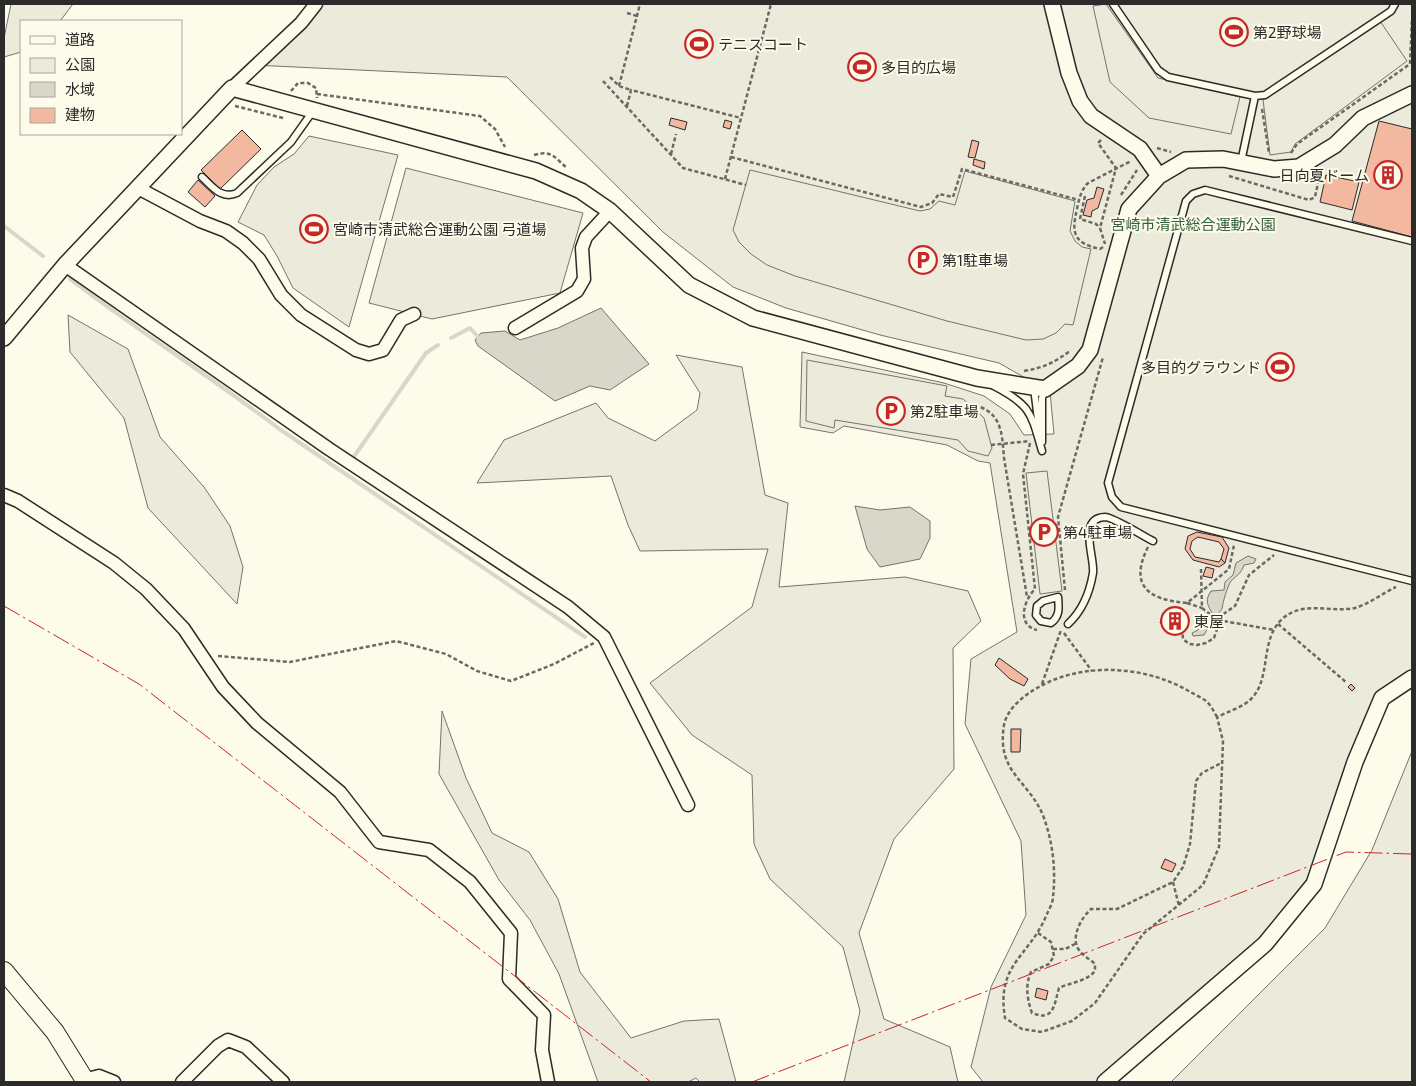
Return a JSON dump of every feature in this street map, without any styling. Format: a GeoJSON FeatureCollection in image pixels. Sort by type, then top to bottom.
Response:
{"type":"FeatureCollection","features":[{"type":"Feature","properties":{"kind":"main road"},"geometry":{"type":"LineString","coordinates":[[4,971],[55,1032],[85,1081]]}},
{"type":"Feature","properties":{"kind":"street"},"geometry":{"type":"LineString","coordinates":[[4,338],[64,265],[232,88],[300,23],[316,4]]}},
{"type":"Feature","properties":{"kind":"street"},"geometry":{"type":"LineString","coordinates":[[1052,4],[1069,73],[1080,102],[1091,116],[1140,148],[1159,176]]}},
{"type":"Feature","properties":{"kind":"street"},"geometry":{"type":"LineString","coordinates":[[232,88],[315,106],[536,171],[581,191],[610,211],[689,286],[753,318],[977,378],[1039,388],[1078,366],[1090,350],[1129,209],[1159,176],[1186,160],[1223,160],[1241,163],[1275,162],[1299,167],[1335,145],[1363,118],[1412,94]]}},
{"type":"Feature","properties":{"kind":"street"},"geometry":{"type":"LineString","coordinates":[[138,188],[200,221],[226,231],[244,243],[259,259],[281,295],[301,315],[356,350],[369,354],[383,350],[401,320],[414,314]]}},
{"type":"Feature","properties":{"kind":"street"},"geometry":{"type":"LineString","coordinates":[[515,328],[577,291],[584,279],[582,248],[586,236],[610,211]]}},
{"type":"Feature","properties":{"kind":"street"},"geometry":{"type":"LineString","coordinates":[[64,265],[329,449],[568,608],[598,630],[604,637],[688,805]]}},
{"type":"Feature","properties":{"kind":"street"},"geometry":{"type":"LineString","coordinates":[[4,496],[18,501],[114,563],[146,589],[184,629],[224,687],[250,716],[340,792],[379,842],[429,850],[470,882],[511,933],[509,979],[544,1015],[542,1050],[548,1082]]}},
{"type":"Feature","properties":{"kind":"street"},"geometry":{"type":"LineString","coordinates":[[1105,1082],[1265,944],[1314,884],[1355,762],[1382,698],[1412,678]]}},
{"type":"Feature","properties":{"kind":"street"},"geometry":{"type":"LineString","coordinates":[[182,1082],[218,1046],[228,1040],[246,1047],[283,1082]]}},
{"type":"Feature","properties":{"kind":"street"},"geometry":{"type":"LineString","coordinates":[[85,1081],[99,1076],[114,1082]]}},
{"type":"Feature","properties":{"kind":"lane"},"geometry":{"type":"LineString","coordinates":[[1113,4],[1158,70],[1168,77],[1255,96],[1265,95],[1391,11],[1395,4]]}},
{"type":"Feature","properties":{"kind":"lane"},"geometry":{"type":"LineString","coordinates":[[1241,163],[1255,96]]}},
{"type":"Feature","properties":{"kind":"lane"},"geometry":{"type":"LineString","coordinates":[[202,176],[220,194],[230,196],[237,193],[291,142],[315,106]]}},
{"type":"Feature","properties":{"kind":"lane"},"geometry":{"type":"LineString","coordinates":[[1410,580],[1121,507],[1112,497],[1108,483],[1186,201],[1192,194],[1205,190],[1412,241]]}},
{"type":"Feature","properties":{"kind":"lane"},"geometry":{"type":"LineString","coordinates":[[977,378],[1015,396],[1032,416],[1042,451]]}},
{"type":"Feature","properties":{"kind":"lane"},"geometry":{"type":"LineString","coordinates":[[1039,388],[1042,398],[1042,451]]}},
{"type":"Feature","properties":{"kind":"lane"},"geometry":{"type":"LineString","coordinates":[[1039,388],[1042,451]]}},
{"type":"Feature","properties":{"kind":"lane"},"geometry":{"type":"LineString","coordinates":[[1068,624],[1080,610],[1094,571],[1088,534],[1091,525],[1105,517],[1116,520],[1133,532],[1153,541]]}},
{"type":"Feature","properties":{"kind":"lane"},"geometry":{"type":"LineString","coordinates":[[1058,597],[1059,609],[1057,618],[1051,623],[1041,621],[1036,615],[1037,606],[1043,601],[1058,597]]}},
{"type":"Feature","properties":{"kind":"path"},"geometry":{"type":"LineString","coordinates":[[619,86],[640,4]]}},
{"type":"Feature","properties":{"kind":"path"},"geometry":{"type":"LineString","coordinates":[[725,180],[771,4]]}},
{"type":"Feature","properties":{"kind":"path"},"geometry":{"type":"LineString","coordinates":[[627,13],[637,16]]}},
{"type":"Feature","properties":{"kind":"path"},"geometry":{"type":"LineString","coordinates":[[1284,154],[1292,153],[1297,144],[1410,64],[1412,19]]}},
{"type":"Feature","properties":{"kind":"path"},"geometry":{"type":"LineString","coordinates":[[610,77],[619,86],[631,90],[741,118]]}},
{"type":"Feature","properties":{"kind":"path"},"geometry":{"type":"LineString","coordinates":[[603,81],[683,168],[746,185]]}},
{"type":"Feature","properties":{"kind":"path"},"geometry":{"type":"LineString","coordinates":[[285,92],[292,90],[298,83],[308,83],[316,88],[315,106]]}},
{"type":"Feature","properties":{"kind":"path"},"geometry":{"type":"LineString","coordinates":[[627,107],[631,90]]}},
{"type":"Feature","properties":{"kind":"path"},"geometry":{"type":"LineString","coordinates":[[317,94],[480,116],[495,129],[505,147]]}},
{"type":"Feature","properties":{"kind":"path"},"geometry":{"type":"LineString","coordinates":[[1262,108],[1269,157],[1275,162],[1271,190]]}},
{"type":"Feature","properties":{"kind":"path"},"geometry":{"type":"LineString","coordinates":[[671,155],[676,134]]}},
{"type":"Feature","properties":{"kind":"path"},"geometry":{"type":"LineString","coordinates":[[1100,228],[1116,168],[1098,141],[1101,140],[1109,145]]}},
{"type":"Feature","properties":{"kind":"path"},"geometry":{"type":"LineString","coordinates":[[498,145],[513,150]]}},
{"type":"Feature","properties":{"kind":"path"},"geometry":{"type":"LineString","coordinates":[[528,156],[545,152],[574,173]]}},
{"type":"Feature","properties":{"kind":"path"},"geometry":{"type":"LineString","coordinates":[[1097,248],[1085,245],[1074,232],[1079,200],[1083,189],[1088,184],[1130,161],[1124,155]]}},
{"type":"Feature","properties":{"kind":"path"},"geometry":{"type":"LineString","coordinates":[[731,157],[921,208],[932,203],[939,194],[953,197],[962,169],[1079,200]]}},
{"type":"Feature","properties":{"kind":"path"},"geometry":{"type":"LineString","coordinates":[[1228,175],[1308,200],[1315,197],[1322,166]]}},
{"type":"Feature","properties":{"kind":"path"},"geometry":{"type":"LineString","coordinates":[[1085,196],[1080,219],[1096,224],[1100,228],[1105,244]]}},
{"type":"Feature","properties":{"kind":"path"},"geometry":{"type":"LineString","coordinates":[[1016,370],[1040,369],[1057,361],[1075,347]]}},
{"type":"Feature","properties":{"kind":"path"},"geometry":{"type":"LineString","coordinates":[[1065,594],[1058,517],[1103,356]]}},
{"type":"Feature","properties":{"kind":"path"},"geometry":{"type":"LineString","coordinates":[[968,404],[979,405],[998,420],[1027,597]]}},
{"type":"Feature","properties":{"kind":"path"},"geometry":{"type":"LineString","coordinates":[[991,445],[1030,441],[1023,474],[1035,589],[1027,597],[1023,609],[1025,620],[1032,629],[1039,631]]}},
{"type":"Feature","properties":{"kind":"path"},"geometry":{"type":"LineString","coordinates":[[1187,602],[1228,569],[1236,536]]}},
{"type":"Feature","properties":{"kind":"path"},"geometry":{"type":"LineString","coordinates":[[1153,541],[1142,559],[1140,572],[1144,585],[1152,596],[1168,601],[1187,602],[1202,608],[1220,621],[1274,630]]}},
{"type":"Feature","properties":{"kind":"path"},"geometry":{"type":"LineString","coordinates":[[1182,628],[1182,639],[1189,644],[1206,643],[1214,638],[1220,621],[1225,613],[1235,606],[1250,575],[1273,557],[1278,547]]}},
{"type":"Feature","properties":{"kind":"path"},"geometry":{"type":"LineString","coordinates":[[1201,570],[1202,608]]}},
{"type":"Feature","properties":{"kind":"path"},"geometry":{"type":"LineString","coordinates":[[1217,717],[1250,700],[1261,684],[1266,649],[1274,630],[1284,618],[1308,606],[1339,611],[1358,607],[1410,580]]}},
{"type":"Feature","properties":{"kind":"path"},"geometry":{"type":"LineString","coordinates":[[1042,684],[1061,630],[1068,624]]}},
{"type":"Feature","properties":{"kind":"path"},"geometry":{"type":"LineString","coordinates":[[1278,624],[1348,683]]}},
{"type":"Feature","properties":{"kind":"path"},"geometry":{"type":"LineString","coordinates":[[1054,631],[1061,630]]}},
{"type":"Feature","properties":{"kind":"path"},"geometry":{"type":"LineString","coordinates":[[1061,630],[1093,671]]}},
{"type":"Feature","properties":{"kind":"path"},"geometry":{"type":"LineString","coordinates":[[201,654],[290,662],[396,641],[446,654],[476,671],[511,681],[554,664],[604,637]]}},
{"type":"Feature","properties":{"kind":"path"},"geometry":{"type":"LineString","coordinates":[[1093,671],[1150,675],[1175,684],[1206,701],[1217,717],[1223,742],[1223,762],[1219,788],[1219,847],[1203,885],[1143,934],[1095,1003],[1072,1021],[1042,1032],[1022,1029],[1005,1018],[1002,999],[1009,971],[1038,932],[1053,899],[1051,844],[1044,817],[1030,795],[1010,770],[1002,750],[1004,723],[1018,700],[1042,684],[1067,674],[1093,671]]}},
{"type":"Feature","properties":{"kind":"path"},"geometry":{"type":"LineString","coordinates":[[1038,932],[1051,942],[1054,956],[1050,964],[1031,972],[1028,980],[1029,1004],[1032,1013],[1040,1017],[1047,1016],[1052,1010],[1059,988],[1070,982],[1089,978],[1095,971],[1095,964],[1080,952],[1076,944],[1077,932],[1084,915],[1091,910],[1117,909],[1173,882],[1183,867],[1190,844],[1196,781],[1202,773],[1223,762]]}},
{"type":"Feature","properties":{"kind":"path"},"geometry":{"type":"LineString","coordinates":[[1173,882],[1179,906]]}},
{"type":"Feature","properties":{"kind":"path"},"geometry":{"type":"LineString","coordinates":[[1052,949],[1066,949],[1076,944]]}},
{"type":"Feature","properties":{"kind":"green space"},"geometry":{"type":"Polygon","coordinates":[[[11,4],[73,4],[61,20],[20,20],[20,52],[4,57],[4,38],[11,4]]]}},
{"type":"Feature","properties":{"kind":"green space","name":"宮崎市清武総合運動公園"},"geometry":{"type":"Polygon","coordinates":[[[316,4],[1412,4],[1412,678],[1382,698],[1314,884],[1265,944],[1105,1082],[983,1082],[971,1067],[991,987],[1026,915],[1021,841],[965,724],[971,659],[1017,632],[990,463],[978,461],[947,445],[844,426],[833,433],[800,427],[802,352],[944,383],[984,396],[1010,414],[1024,435],[1054,434],[1050,392],[999,363],[880,335],[786,308],[733,287],[663,232],[507,77],[253,65],[316,4]]]}},
{"type":"Feature","properties":{"kind":"green space","name":"宮崎市清武総合運動公園 弓道場"},"geometry":{"type":"Polygon","coordinates":[[[309,136],[398,155],[349,327],[293,288],[264,235],[238,222],[257,185],[274,167],[294,154],[309,136]]]}},
{"type":"Feature","properties":{"kind":"green space"},"geometry":{"type":"Polygon","coordinates":[[[68,315],[128,349],[160,437],[204,487],[230,526],[243,567],[237,604],[148,508],[124,418],[70,352],[68,315]]]}},
{"type":"Feature","properties":{"kind":"green space"},"geometry":{"type":"Polygon","coordinates":[[[676,355],[742,367],[765,495],[788,503],[779,587],[905,577],[968,591],[981,621],[953,648],[954,769],[894,839],[859,933],[884,1019],[950,1047],[958,1082],[844,1082],[860,1011],[843,947],[770,879],[754,844],[752,775],[692,735],[650,683],[752,607],[768,549],[640,551],[628,525],[611,476],[477,483],[504,440],[596,403],[608,418],[655,441],[697,410],[700,393],[676,355]]]}},
{"type":"Feature","properties":{"kind":"green space"},"geometry":{"type":"Polygon","coordinates":[[[442,711],[466,778],[492,833],[529,852],[558,899],[580,972],[631,1038],[684,1021],[719,1019],[736,1082],[700,1082],[696,1078],[688,1082],[598,1082],[559,974],[530,920],[499,880],[439,774],[442,711]]]}},
{"type":"Feature","properties":{"kind":"green space"},"geometry":{"type":"Polygon","coordinates":[[[1412,751],[1412,1082],[1171,1082],[1325,928],[1372,850],[1412,751]]]}},
{"type":"Feature","properties":{"kind":"shaded area"},"geometry":{"type":"Polygon","coordinates":[[[1106,4],[1158,78],[1240,97],[1231,134],[1149,118],[1110,82],[1093,6],[1106,4]]]}},
{"type":"Feature","properties":{"kind":"shaded area"},"geometry":{"type":"Polygon","coordinates":[[[1380,21],[1407,61],[1295,144],[1291,152],[1270,155],[1263,100],[1380,21]]]}},
{"type":"Feature","properties":{"kind":"shaded area"},"geometry":{"type":"Polygon","coordinates":[[[406,168],[583,213],[560,293],[432,319],[369,303],[406,168]]]}},
{"type":"Feature","properties":{"kind":"shaded area","name":"第1駐車場"},"geometry":{"type":"Polygon","coordinates":[[[750,170],[920,211],[930,209],[939,201],[955,205],[965,171],[1075,201],[1070,231],[1075,241],[1082,247],[1091,249],[1073,325],[1065,324],[1056,333],[1043,339],[1026,340],[947,321],[795,276],[767,265],[751,254],[739,242],[733,230],[750,170]]]}},
{"type":"Feature","properties":{"kind":"shaded area","name":"第2駐車場"},"geometry":{"type":"Polygon","coordinates":[[[807,360],[947,386],[945,396],[963,399],[984,418],[992,448],[988,456],[968,451],[958,440],[835,420],[834,428],[806,421],[807,360]]]}},
{"type":"Feature","properties":{"kind":"shaded area","name":"第4駐車場"},"geometry":{"type":"Polygon","coordinates":[[[1047,471],[1062,591],[1040,594],[1026,473],[1047,471]]]}},
{"type":"Feature","properties":{"kind":"water"},"geometry":{"type":"Polygon","coordinates":[[[601,308],[649,364],[610,390],[590,386],[555,401],[478,346],[475,340],[481,333],[505,331],[520,340],[558,328],[601,308]]]}},
{"type":"Feature","properties":{"kind":"water"},"geometry":{"type":"Polygon","coordinates":[[[855,506],[880,510],[910,507],[930,521],[930,538],[920,559],[880,567],[867,549],[855,506]]]}},
{"type":"Feature","properties":{"kind":"water"},"geometry":{"type":"Polygon","coordinates":[[[1248,556],[1256,559],[1254,563],[1244,565],[1231,581],[1222,609],[1211,622],[1204,635],[1193,636],[1192,633],[1198,630],[1212,613],[1207,602],[1211,591],[1224,590],[1225,582],[1233,575],[1236,563],[1248,556]]]}},
{"type":"Feature","properties":{"kind":"building"},"geometry":{"type":"Polygon","coordinates":[[[671,118],[687,122],[685,130],[669,125],[671,118]]]}},
{"type":"Feature","properties":{"kind":"building"},"geometry":{"type":"Polygon","coordinates":[[[725,120],[732,122],[730,129],[723,127],[725,120]]]}},
{"type":"Feature","properties":{"kind":"building","name":"日向夏ドーム"},"geometry":{"type":"Polygon","coordinates":[[[1379,121],[1412,129],[1412,237],[1352,221],[1379,121]]]}},
{"type":"Feature","properties":{"kind":"building"},"geometry":{"type":"Polygon","coordinates":[[[242,130],[261,149],[220,189],[201,170],[242,130]]]}},
{"type":"Feature","properties":{"kind":"building"},"geometry":{"type":"Polygon","coordinates":[[[972,140],[979,142],[975,158],[968,157],[972,140]]]}},
{"type":"Feature","properties":{"kind":"building"},"geometry":{"type":"Polygon","coordinates":[[[974,159],[985,162],[984,169],[973,165],[974,159]]]}},
{"type":"Feature","properties":{"kind":"building"},"geometry":{"type":"Polygon","coordinates":[[[1326,175],[1359,182],[1352,210],[1320,202],[1326,175]]]}},
{"type":"Feature","properties":{"kind":"building"},"geometry":{"type":"Polygon","coordinates":[[[198,180],[215,196],[205,207],[188,192],[198,180]]]}},
{"type":"Feature","properties":{"kind":"building"},"geometry":{"type":"Polygon","coordinates":[[[1097,187],[1104,189],[1098,208],[1092,211],[1091,217],[1083,215],[1087,200],[1094,198],[1097,187]]]}},
{"type":"Feature","properties":{"kind":"building"},"geometry":{"type":"Polygon","coordinates":[[[1197,532],[1222,537],[1229,548],[1225,563],[1219,567],[1193,560],[1185,549],[1188,536],[1197,532]],[[1198,537],[1192,541],[1190,549],[1195,557],[1219,562],[1224,549],[1219,542],[1198,537]]]}},
{"type":"Feature","properties":{"kind":"building"},"geometry":{"type":"Polygon","coordinates":[[[1206,567],[1214,569],[1212,578],[1203,576],[1206,567]]]}},
{"type":"Feature","properties":{"kind":"building","name":"東屋"},"geometry":{"type":"Polygon","coordinates":[[[1163,613],[1189,619],[1187,629],[1160,623],[1163,613]]]}},
{"type":"Feature","properties":{"kind":"building"},"geometry":{"type":"Polygon","coordinates":[[[999,658],[1028,679],[1024,686],[1010,679],[995,665],[999,658]]]}},
{"type":"Feature","properties":{"kind":"building"},"geometry":{"type":"Polygon","coordinates":[[[1351,684],[1355,688],[1352,691],[1348,687],[1351,684]]]}},
{"type":"Feature","properties":{"kind":"building"},"geometry":{"type":"Polygon","coordinates":[[[1011,729],[1021,729],[1020,752],[1011,752],[1011,729]]]}},
{"type":"Feature","properties":{"kind":"building"},"geometry":{"type":"Polygon","coordinates":[[[1165,859],[1176,864],[1172,872],[1161,868],[1165,859]]]}},
{"type":"Feature","properties":{"kind":"building"},"geometry":{"type":"Polygon","coordinates":[[[1037,988],[1048,991],[1046,1000],[1035,997],[1037,988]]]}},
{"type":"Feature","properties":{"kind":"waterway"},"geometry":{"type":"LineString","coordinates":[[4,226],[43,256]]}},
{"type":"Feature","properties":{"kind":"waterway"},"geometry":{"type":"LineString","coordinates":[[70,279],[278,428],[585,637]]}},
{"type":"Feature","properties":{"kind":"waterway"},"geometry":{"type":"LineString","coordinates":[[451,338],[470,328],[479,338]]}},
{"type":"Feature","properties":{"kind":"waterway"},"geometry":{"type":"LineString","coordinates":[[353,458],[426,353],[438,345]]}},
{"type":"Feature","properties":{"kind":"power"},"geometry":{"type":"LineString","coordinates":[[4,606],[139,684],[651,1082]]}},
{"type":"Feature","properties":{"kind":"power"},"geometry":{"type":"LineString","coordinates":[[752,1082],[1346,852],[1412,854]]}},
{"type":"Feature","properties":{"kind":"place","name":"第2野球場"},"geometry":{"type":"Point","coordinates":[1234,32]}},
{"type":"Feature","properties":{"kind":"place","name":"テニスコート"},"geometry":{"type":"Point","coordinates":[699,44]}},
{"type":"Feature","properties":{"kind":"place","name":"多目的広場"},"geometry":{"type":"Point","coordinates":[862,67]}},
{"type":"Feature","properties":{"kind":"place","name":"日向夏ドーム"},"geometry":{"type":"Point","coordinates":[1388,175]}},
{"type":"Feature","properties":{"kind":"place","name":"宮崎市清武総合運動公園 弓道場"},"geometry":{"type":"Point","coordinates":[314,229]}},
{"type":"Feature","properties":{"kind":"place","name":"第1駐車場"},"geometry":{"type":"Point","coordinates":[923,260]}},
{"type":"Feature","properties":{"kind":"place","name":"多目的グラウンド"},"geometry":{"type":"Point","coordinates":[1280,367]}},
{"type":"Feature","properties":{"kind":"place","name":"第2駐車場"},"geometry":{"type":"Point","coordinates":[891,411]}},
{"type":"Feature","properties":{"kind":"place","name":"第4駐車場"},"geometry":{"type":"Point","coordinates":[1044,532]}},
{"type":"Feature","properties":{"kind":"place","name":"東屋"},"geometry":{"type":"Point","coordinates":[1175,621]}}]}
